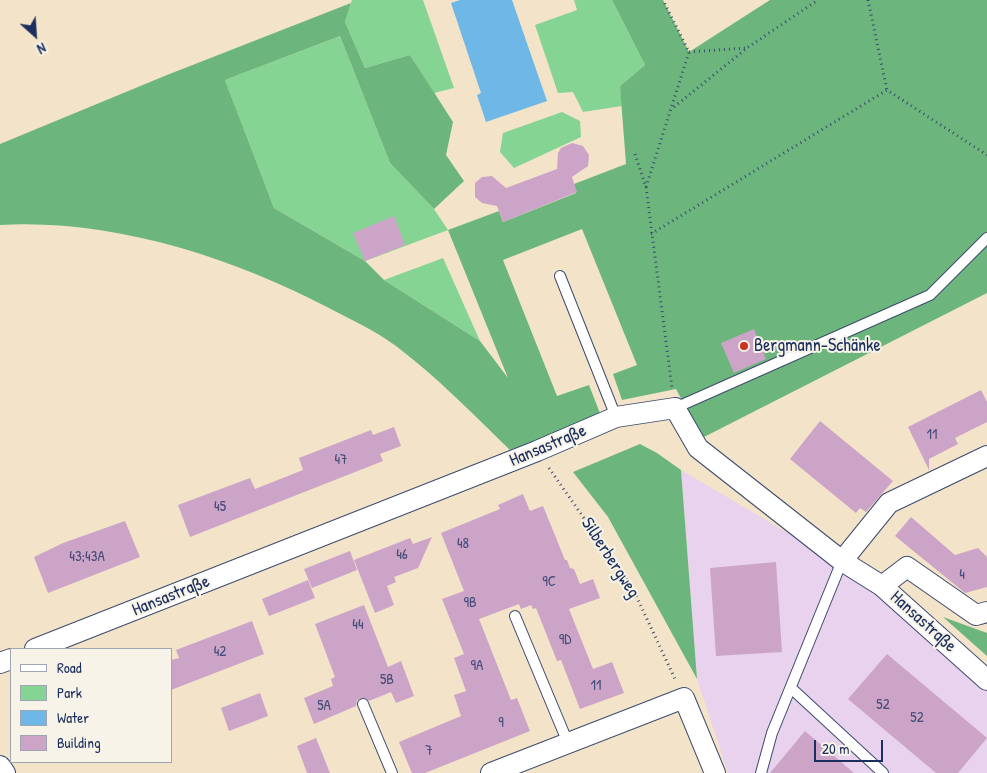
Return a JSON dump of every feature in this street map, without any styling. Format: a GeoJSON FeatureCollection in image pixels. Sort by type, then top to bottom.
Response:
{"type":"FeatureCollection","features":[{"type":"Feature","properties":{"kind":"street","name":"Hansastraße"},"geometry":{"type":"LineString","coordinates":[[38,648],[537,451],[616,417],[675,408],[698,448],[842,561],[882,586],[987,680]]}},
{"type":"Feature","properties":{"kind":"street"},"geometry":{"type":"LineString","coordinates":[[842,561],[889,503],[987,456]]}},
{"type":"Feature","properties":{"kind":"street"},"geometry":{"type":"LineString","coordinates":[[882,586],[906,567],[976,615],[987,612]]}},
{"type":"Feature","properties":{"kind":"street"},"geometry":{"type":"LineString","coordinates":[[491,773],[684,698],[715,773]]}},
{"type":"Feature","properties":{"kind":"street"},"geometry":{"type":"LineString","coordinates":[[0,766],[5,773]]}},
{"type":"Feature","properties":{"kind":"lane"},"geometry":{"type":"LineString","coordinates":[[675,408],[930,295],[987,238]]}},
{"type":"Feature","properties":{"kind":"lane"},"geometry":{"type":"LineString","coordinates":[[560,276],[616,417]]}},
{"type":"Feature","properties":{"kind":"lane"},"geometry":{"type":"LineString","coordinates":[[762,773],[772,733],[842,561]]}},
{"type":"Feature","properties":{"kind":"lane"},"geometry":{"type":"LineString","coordinates":[[515,616],[568,743]]}},
{"type":"Feature","properties":{"kind":"lane"},"geometry":{"type":"LineString","coordinates":[[791,688],[883,773]]}},
{"type":"Feature","properties":{"kind":"lane"},"geometry":{"type":"LineString","coordinates":[[363,704],[392,773]]}},
{"type":"Feature","properties":{"kind":"path"},"geometry":{"type":"LineString","coordinates":[[646,187],[689,52],[663,0]]}},
{"type":"Feature","properties":{"kind":"path"},"geometry":{"type":"LineString","coordinates":[[673,107],[746,48],[818,0]]}},
{"type":"Feature","properties":{"kind":"path"},"geometry":{"type":"LineString","coordinates":[[868,0],[887,90],[987,155]]}},
{"type":"Feature","properties":{"kind":"path"},"geometry":{"type":"LineString","coordinates":[[689,52],[746,48]]}},
{"type":"Feature","properties":{"kind":"path"},"geometry":{"type":"LineString","coordinates":[[650,234],[887,90]]}},
{"type":"Feature","properties":{"kind":"path"},"geometry":{"type":"LineString","coordinates":[[635,154],[646,187],[650,234],[675,408]]}},
{"type":"Feature","properties":{"kind":"path","name":"Silberbergweg"},"geometry":{"type":"LineString","coordinates":[[537,451],[632,587],[684,698]]}},
{"type":"Feature","properties":{"kind":"shaded area"},"geometry":{"type":"Polygon","coordinates":[[[681,470],[839,563],[987,684],[987,773],[728,773],[697,679],[681,470]]]}},
{"type":"Feature","properties":{"kind":"green space"},"geometry":{"type":"Polygon","coordinates":[[[352,0],[423,0],[454,88],[434,93],[410,55],[365,68],[345,22],[352,0]]]}},
{"type":"Feature","properties":{"kind":"green space"},"geometry":{"type":"Polygon","coordinates":[[[574,0],[612,0],[645,65],[620,86],[622,106],[583,112],[573,92],[558,93],[535,25],[577,10],[574,0]]]}},
{"type":"Feature","properties":{"kind":"green space"},"geometry":{"type":"Polygon","coordinates":[[[612,0],[663,0],[689,52],[770,0],[987,0],[987,293],[702,438],[676,389],[622,400],[613,374],[637,365],[582,229],[503,260],[557,396],[589,385],[601,416],[510,450],[440,383],[396,346],[362,325],[289,289],[210,257],[127,235],[84,228],[0,225],[0,144],[167,75],[351,3],[345,22],[365,68],[410,55],[453,122],[446,155],[464,181],[434,209],[390,163],[340,36],[225,80],[274,208],[365,261],[384,280],[480,341],[508,378],[448,230],[499,211],[503,222],[576,193],[574,184],[626,164],[620,86],[645,65],[612,0]]]}},
{"type":"Feature","properties":{"kind":"green space"},"geometry":{"type":"Polygon","coordinates":[[[340,36],[390,163],[434,209],[448,230],[365,261],[274,208],[225,80],[340,36]]]}},
{"type":"Feature","properties":{"kind":"green space"},"geometry":{"type":"Polygon","coordinates":[[[562,112],[580,121],[581,137],[514,168],[500,152],[503,133],[562,112]]]}},
{"type":"Feature","properties":{"kind":"green space"},"geometry":{"type":"Polygon","coordinates":[[[443,258],[480,341],[384,280],[443,258]]]}},
{"type":"Feature","properties":{"kind":"green space"},"geometry":{"type":"Polygon","coordinates":[[[640,444],[657,453],[681,470],[697,679],[608,517],[573,472],[640,444]]]}},
{"type":"Feature","properties":{"kind":"green space"},"geometry":{"type":"Polygon","coordinates":[[[943,617],[987,633],[987,656],[943,617]]]}},
{"type":"Feature","properties":{"kind":"water"},"geometry":{"type":"Polygon","coordinates":[[[460,0],[512,0],[547,101],[486,122],[477,95],[481,93],[451,3],[460,0]]]}},
{"type":"Feature","properties":{"kind":"building"},"geometry":{"type":"Polygon","coordinates":[[[572,143],[583,146],[589,155],[588,166],[572,177],[577,192],[503,222],[497,206],[482,203],[475,197],[475,183],[482,177],[492,176],[506,188],[557,169],[558,153],[561,148],[572,143]]]}},
{"type":"Feature","properties":{"kind":"building"},"geometry":{"type":"Polygon","coordinates":[[[394,216],[405,245],[365,261],[353,233],[394,216]]]}},
{"type":"Feature","properties":{"kind":"building"},"geometry":{"type":"Polygon","coordinates":[[[754,329],[766,359],[734,373],[721,343],[754,329]]]}},
{"type":"Feature","properties":{"kind":"building"},"geometry":{"type":"Polygon","coordinates":[[[981,390],[987,402],[987,422],[955,438],[958,444],[929,459],[929,470],[908,427],[981,390]]]}},
{"type":"Feature","properties":{"kind":"building"},"geometry":{"type":"Polygon","coordinates":[[[820,421],[893,481],[866,512],[860,508],[856,513],[790,459],[820,421]]]}},
{"type":"Feature","properties":{"kind":"building"},"geometry":{"type":"Polygon","coordinates":[[[394,427],[401,446],[380,454],[383,461],[190,537],[178,505],[250,478],[255,489],[303,470],[299,458],[371,430],[373,435],[394,427]]]}},
{"type":"Feature","properties":{"kind":"building"},"geometry":{"type":"Polygon","coordinates":[[[523,494],[530,511],[543,506],[565,560],[567,560],[570,568],[574,569],[580,584],[593,579],[600,598],[569,609],[593,669],[612,662],[624,693],[580,709],[561,660],[557,661],[536,608],[533,609],[531,605],[521,609],[519,604],[479,619],[511,700],[517,698],[530,731],[425,773],[412,773],[399,742],[461,716],[454,695],[466,691],[454,658],[464,654],[442,599],[464,591],[441,533],[500,509],[498,505],[523,494]]]}},
{"type":"Feature","properties":{"kind":"building"},"geometry":{"type":"Polygon","coordinates":[[[911,517],[955,555],[978,548],[987,557],[987,587],[965,593],[895,536],[911,517]]]}},
{"type":"Feature","properties":{"kind":"building"},"geometry":{"type":"Polygon","coordinates":[[[125,521],[140,557],[48,593],[34,557],[63,543],[125,521]]]}},
{"type":"Feature","properties":{"kind":"building"},"geometry":{"type":"Polygon","coordinates":[[[432,537],[418,568],[394,577],[396,582],[387,586],[394,605],[375,613],[354,560],[410,538],[413,544],[432,537]]]}},
{"type":"Feature","properties":{"kind":"building"},"geometry":{"type":"Polygon","coordinates":[[[350,551],[357,570],[312,588],[304,569],[350,551]]]}},
{"type":"Feature","properties":{"kind":"building"},"geometry":{"type":"Polygon","coordinates":[[[776,562],[782,652],[716,656],[710,568],[776,562]]]}},
{"type":"Feature","properties":{"kind":"building"},"geometry":{"type":"Polygon","coordinates":[[[308,580],[315,598],[269,616],[262,599],[308,580]]]}},
{"type":"Feature","properties":{"kind":"building"},"geometry":{"type":"Polygon","coordinates":[[[364,605],[388,667],[401,661],[414,696],[396,703],[391,692],[369,701],[361,698],[357,700],[356,706],[314,724],[304,698],[333,686],[331,679],[335,677],[315,624],[364,605]]]}},
{"type":"Feature","properties":{"kind":"building"},"geometry":{"type":"Polygon","coordinates":[[[252,621],[264,654],[172,690],[172,660],[179,658],[176,650],[252,621]]]}},
{"type":"Feature","properties":{"kind":"building"},"geometry":{"type":"Polygon","coordinates":[[[887,654],[987,738],[958,773],[936,773],[848,699],[887,654]]]}},
{"type":"Feature","properties":{"kind":"building"},"geometry":{"type":"Polygon","coordinates":[[[260,693],[268,716],[229,731],[221,708],[260,693]]]}},
{"type":"Feature","properties":{"kind":"building"},"geometry":{"type":"Polygon","coordinates":[[[805,731],[854,773],[770,773],[805,731]]]}},
{"type":"Feature","properties":{"kind":"building"},"geometry":{"type":"Polygon","coordinates":[[[316,738],[330,773],[307,773],[297,746],[316,738]]]}},
{"type":"Feature","properties":{"kind":"place","name":"Bergmann-Schänke"},"geometry":{"type":"Point","coordinates":[744,346]}}]}
